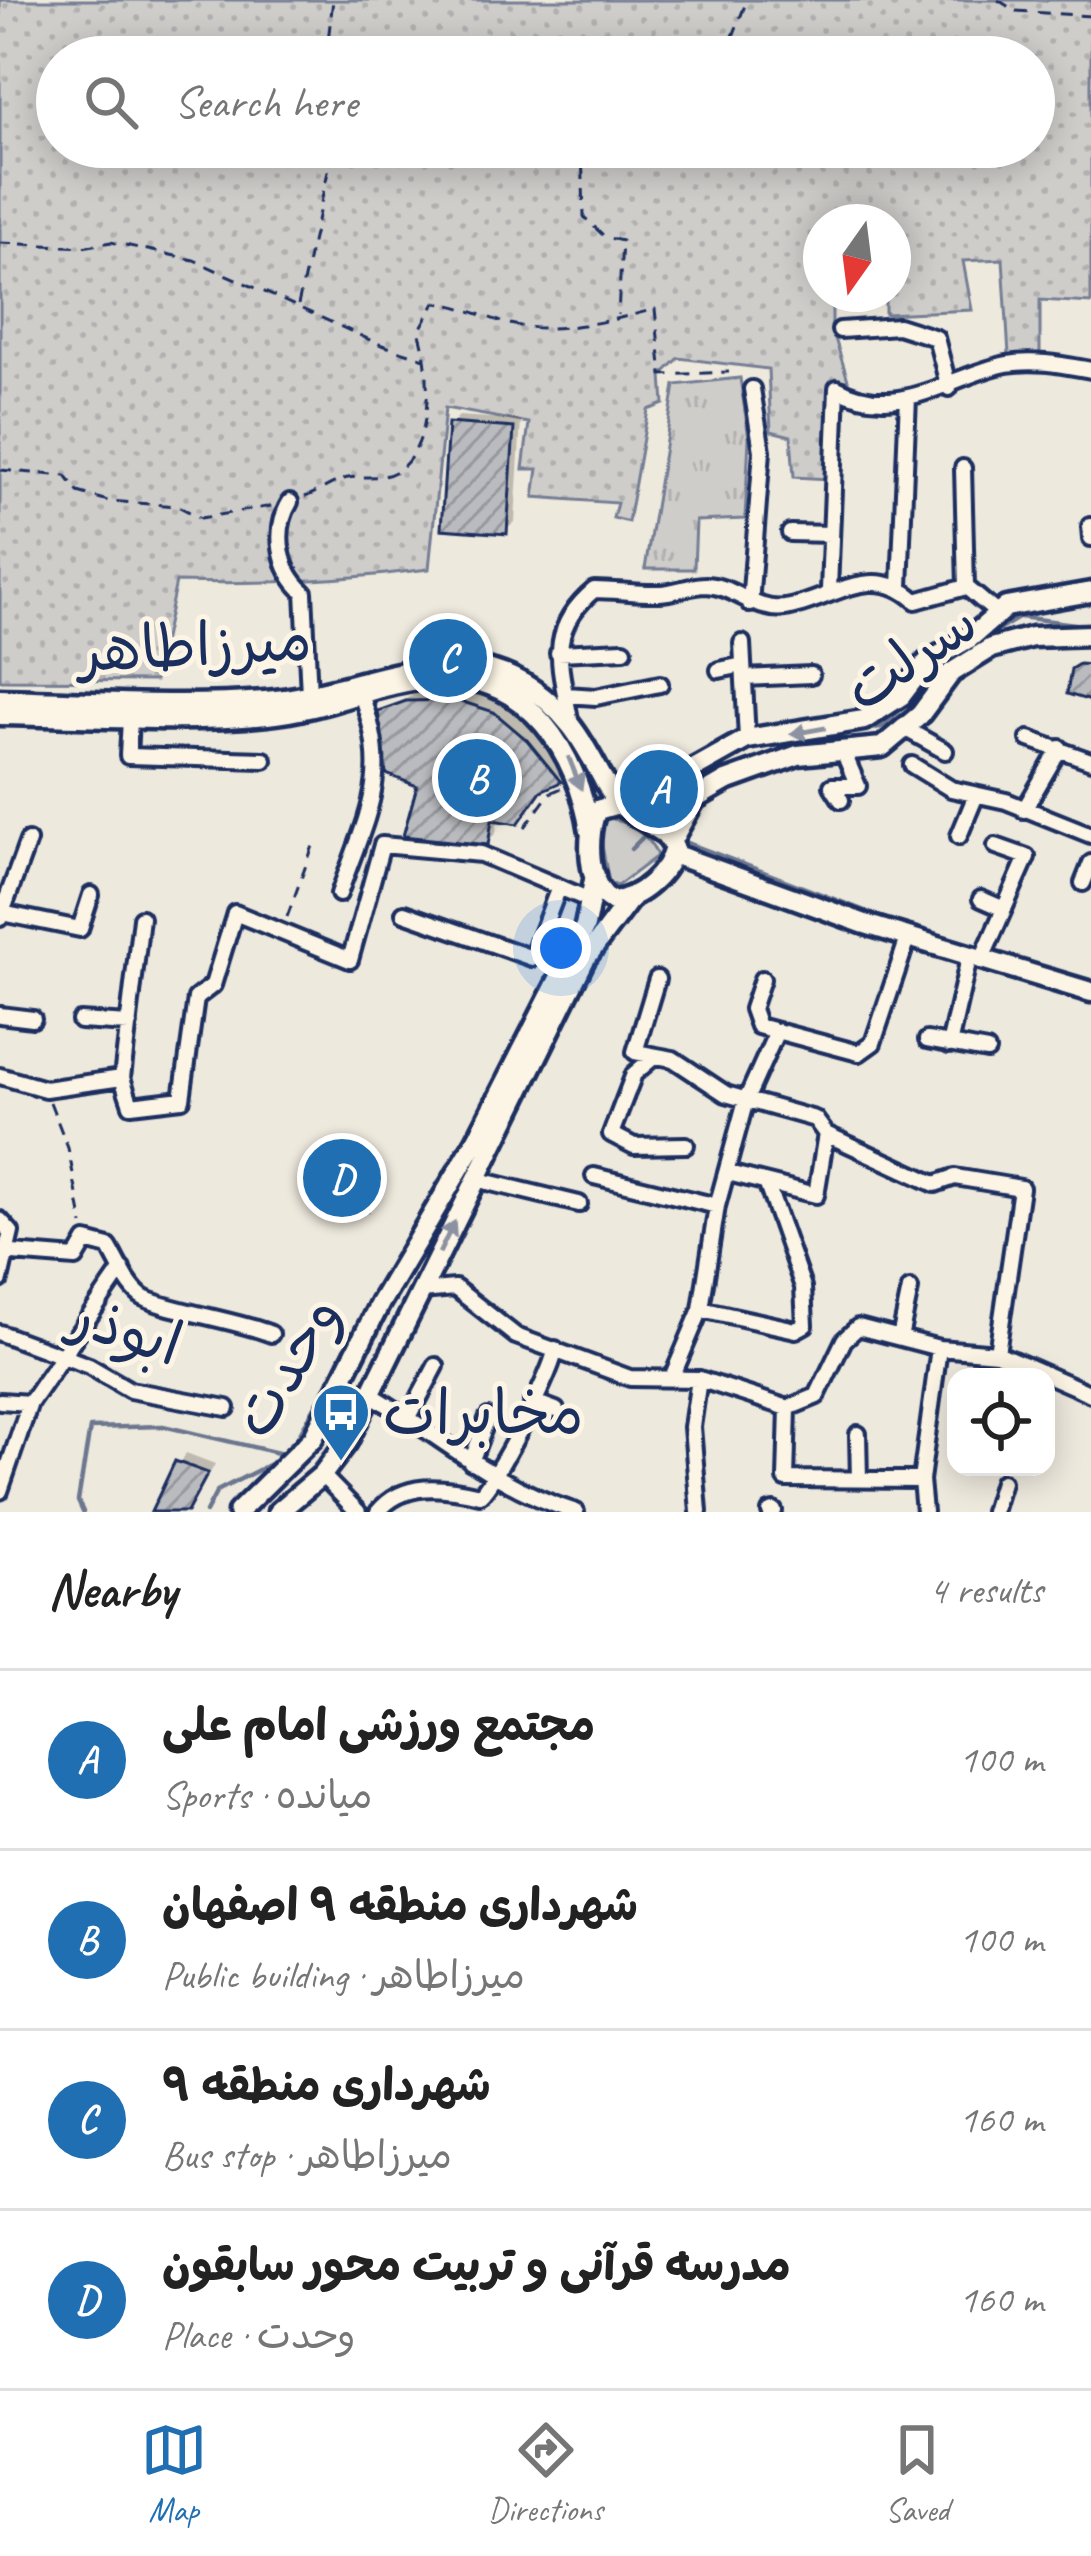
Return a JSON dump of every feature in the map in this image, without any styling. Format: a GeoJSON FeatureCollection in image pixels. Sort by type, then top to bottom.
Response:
{"type":"FeatureCollection","features":[{"type":"Feature","properties":{"kind":"main road"},"geometry":{"type":"LineString","coordinates":[[656,790],[688,791],[752,749],[864,720],[901,696],[927,662],[998,614],[1039,598],[1091,592]]}},
{"type":"Feature","properties":{"kind":"main road","name":"سرلت"},"geometry":{"type":"LineString","coordinates":[[688,791],[752,749],[798,755],[882,747],[951,673],[991,648],[1032,637],[1091,635]]}},
{"type":"Feature","properties":{"kind":"main road","name":"میرزاطاهر"},"geometry":{"type":"LineString","coordinates":[[0,699],[159,704],[309,694],[418,666],[463,664],[513,678],[571,725],[618,804]]}},
{"type":"Feature","properties":{"kind":"main road","name":"میرزاطاهر"},"geometry":{"type":"LineString","coordinates":[[0,715],[130,719],[271,715],[440,677],[484,685],[544,722],[580,782],[590,832]]}},
{"type":"Feature","properties":{"kind":"main road"},"geometry":{"type":"LineString","coordinates":[[688,791],[672,847],[662,873],[623,900],[604,897],[595,875],[590,832],[597,810],[618,804],[672,847],[908,938],[1091,992]]}},
{"type":"Feature","properties":{"kind":"main road","name":"وحدت"},"geometry":{"type":"LineString","coordinates":[[238,1512],[314,1438],[369,1324],[476,1141],[572,953],[592,901],[595,875]]}},
{"type":"Feature","properties":{"kind":"main road","name":"وحدت"},"geometry":{"type":"LineString","coordinates":[[278,1512],[322,1474],[370,1394],[585,959],[633,895]]}},
{"type":"Feature","properties":{"kind":"main road"},"geometry":{"type":"LineString","coordinates":[[1068,987],[1091,978]]}},
{"type":"Feature","properties":{"kind":"main road"},"geometry":{"type":"LineString","coordinates":[[393,1282],[393,1298],[403,1303],[419,1294]]}},
{"type":"Feature","properties":{"kind":"main road"},"geometry":{"type":"LineString","coordinates":[[369,1324],[387,1316],[400,1334]]}},
{"type":"Feature","properties":{"kind":"street"},"geometry":{"type":"LineString","coordinates":[[840,330],[898,326],[935,338],[949,388]]}},
{"type":"Feature","properties":{"kind":"street"},"geometry":{"type":"LineString","coordinates":[[829,590],[837,388],[856,399],[908,397],[949,388],[1009,364],[1047,362],[1091,370]]}},
{"type":"Feature","properties":{"kind":"street"},"geometry":{"type":"LineString","coordinates":[[750,604],[763,451],[752,389]]}},
{"type":"Feature","properties":{"kind":"street"},"geometry":{"type":"LineString","coordinates":[[900,587],[908,397]]}},
{"type":"Feature","properties":{"kind":"street"},"geometry":{"type":"LineString","coordinates":[[963,468],[966,587],[998,614]]}},
{"type":"Feature","properties":{"kind":"street"},"geometry":{"type":"LineString","coordinates":[[290,502],[279,521],[288,578],[304,592],[309,694]]}},
{"type":"Feature","properties":{"kind":"street"},"geometry":{"type":"LineString","coordinates":[[1090,526],[1091,538]]}},
{"type":"Feature","properties":{"kind":"street"},"geometry":{"type":"LineString","coordinates":[[790,533],[831,534]]}},
{"type":"Feature","properties":{"kind":"street"},"geometry":{"type":"LineString","coordinates":[[571,725],[558,652],[566,614],[595,590],[663,594],[703,585],[730,590],[750,604],[784,608],[829,590],[900,587],[916,601],[966,587]]}},
{"type":"Feature","properties":{"kind":"street"},"geometry":{"type":"LineString","coordinates":[[742,644],[752,749]]}},
{"type":"Feature","properties":{"kind":"street"},"geometry":{"type":"LineString","coordinates":[[558,652],[624,650]]}},
{"type":"Feature","properties":{"kind":"street"},"geometry":{"type":"LineString","coordinates":[[719,670],[811,676]]}},
{"type":"Feature","properties":{"kind":"street"},"geometry":{"type":"LineString","coordinates":[[566,695],[596,697],[660,684]]}},
{"type":"Feature","properties":{"kind":"street"},"geometry":{"type":"LineString","coordinates":[[340,894],[379,780],[374,730],[361,695]]}},
{"type":"Feature","properties":{"kind":"street"},"geometry":{"type":"LineString","coordinates":[[130,719],[128,756],[264,760]]}},
{"type":"Feature","properties":{"kind":"street"},"geometry":{"type":"LineString","coordinates":[[904,728],[945,751]]}},
{"type":"Feature","properties":{"kind":"street"},"geometry":{"type":"LineString","coordinates":[[1029,739],[1091,761]]}},
{"type":"Feature","properties":{"kind":"street"},"geometry":{"type":"LineString","coordinates":[[1024,810],[1060,748]]}},
{"type":"Feature","properties":{"kind":"street"},"geometry":{"type":"LineString","coordinates":[[841,800],[832,787],[858,786],[843,752]]}},
{"type":"Feature","properties":{"kind":"street"},"geometry":{"type":"LineString","coordinates":[[912,765],[951,789],[1091,835]]}},
{"type":"Feature","properties":{"kind":"street"},"geometry":{"type":"LineString","coordinates":[[959,836],[976,795]]}},
{"type":"Feature","properties":{"kind":"street"},"geometry":{"type":"LineString","coordinates":[[28,842],[1,915],[80,929],[91,895]]}},
{"type":"Feature","properties":{"kind":"street"},"geometry":{"type":"LineString","coordinates":[[141,919],[122,1078],[130,1106],[182,1099],[196,998],[213,986],[235,913],[350,960],[382,845],[481,854],[592,901]]}},
{"type":"Feature","properties":{"kind":"street"},"geometry":{"type":"LineString","coordinates":[[950,1045],[975,959],[1027,857],[996,846]]}},
{"type":"Feature","properties":{"kind":"street"},"geometry":{"type":"LineString","coordinates":[[1083,883],[1091,863]]}},
{"type":"Feature","properties":{"kind":"street"},"geometry":{"type":"LineString","coordinates":[[404,913],[532,958],[559,887]]}},
{"type":"Feature","properties":{"kind":"street"},"geometry":{"type":"LineString","coordinates":[[981,899],[1004,909]]}},
{"type":"Feature","properties":{"kind":"street"},"geometry":{"type":"LineString","coordinates":[[762,979],[752,1009],[758,1026],[859,1053],[873,1043],[908,938]]}},
{"type":"Feature","properties":{"kind":"street"},"geometry":{"type":"LineString","coordinates":[[657,979],[635,1052],[673,1059],[726,1094],[815,1119],[826,1134],[935,1184],[955,1177],[1021,1188],[997,1353]]}},
{"type":"Feature","properties":{"kind":"street"},"geometry":{"type":"LineString","coordinates":[[0,1016],[33,1018]]}},
{"type":"Feature","properties":{"kind":"street"},"geometry":{"type":"LineString","coordinates":[[80,1021],[129,1024]]}},
{"type":"Feature","properties":{"kind":"street"},"geometry":{"type":"LineString","coordinates":[[673,1376],[701,1309],[717,1205],[746,1100],[777,1031]]}},
{"type":"Feature","properties":{"kind":"street"},"geometry":{"type":"LineString","coordinates":[[927,1040],[987,1051]]}},
{"type":"Feature","properties":{"kind":"street"},"geometry":{"type":"LineString","coordinates":[[655,1056],[634,1074],[611,1134],[634,1146],[686,1145]]}},
{"type":"Feature","properties":{"kind":"street"},"geometry":{"type":"LineString","coordinates":[[0,1076],[45,1089],[122,1078]]}},
{"type":"Feature","properties":{"kind":"street"},"geometry":{"type":"LineString","coordinates":[[728,1173],[816,1195],[826,1134]]}},
{"type":"Feature","properties":{"kind":"street"},"geometry":{"type":"LineString","coordinates":[[594,1176],[717,1205]]}},
{"type":"Feature","properties":{"kind":"street"},"geometry":{"type":"LineString","coordinates":[[475,1179],[579,1204]]}},
{"type":"Feature","properties":{"kind":"street"},"geometry":{"type":"LineString","coordinates":[[701,1309],[796,1330],[805,1325],[803,1286],[767,1184]]}},
{"type":"Feature","properties":{"kind":"street"},"geometry":{"type":"LineString","coordinates":[[0,1220],[10,1232],[0,1280]]}},
{"type":"Feature","properties":{"kind":"street"},"geometry":{"type":"LineString","coordinates":[[3,1253],[76,1258],[86,1241],[110,1247],[139,1295],[155,1304],[218,1315],[271,1334]]}},
{"type":"Feature","properties":{"kind":"street"},"geometry":{"type":"LineString","coordinates":[[0,1491],[30,1403],[122,1269]]}},
{"type":"Feature","properties":{"kind":"street"},"geometry":{"type":"LineString","coordinates":[[419,1294],[454,1288],[516,1336],[630,1378],[699,1378],[788,1408],[817,1396],[844,1340],[858,1327],[939,1348],[997,1353],[1091,1394]]}},
{"type":"Feature","properties":{"kind":"street"},"geometry":{"type":"LineString","coordinates":[[900,1338],[910,1289]]}},
{"type":"Feature","properties":{"kind":"street","name":"ابوذر"},"geometry":{"type":"LineString","coordinates":[[0,1333],[65,1356],[130,1390],[227,1408]]}},
{"type":"Feature","properties":{"kind":"street"},"geometry":{"type":"LineString","coordinates":[[924,1512],[921,1480],[939,1348]]}},
{"type":"Feature","properties":{"kind":"street"},"geometry":{"type":"LineString","coordinates":[[378,1512],[391,1496],[417,1488],[480,1495],[496,1480],[532,1401],[555,1364],[555,1349]]}},
{"type":"Feature","properties":{"kind":"street"},"geometry":{"type":"LineString","coordinates":[[409,1417],[436,1366]]}},
{"type":"Feature","properties":{"kind":"street"},"geometry":{"type":"LineString","coordinates":[[699,1378],[692,1427],[699,1512]]}},
{"type":"Feature","properties":{"kind":"street"},"geometry":{"type":"LineString","coordinates":[[370,1394],[496,1480],[576,1512]]}},
{"type":"Feature","properties":{"kind":"street"},"geometry":{"type":"LineString","coordinates":[[0,1401],[30,1403]]}},
{"type":"Feature","properties":{"kind":"street"},"geometry":{"type":"LineString","coordinates":[[532,1401],[556,1411]]}},
{"type":"Feature","properties":{"kind":"street"},"geometry":{"type":"LineString","coordinates":[[788,1408],[786,1479],[921,1480]]}},
{"type":"Feature","properties":{"kind":"street"},"geometry":{"type":"LineString","coordinates":[[471,1462],[488,1417]]}},
{"type":"Feature","properties":{"kind":"street"},"geometry":{"type":"LineString","coordinates":[[858,1434],[859,1480]]}},
{"type":"Feature","properties":{"kind":"street"},"geometry":{"type":"LineString","coordinates":[[322,1474],[358,1512]]}},
{"type":"Feature","properties":{"kind":"street"},"geometry":{"type":"LineString","coordinates":[[993,1512],[1002,1482]]}},
{"type":"Feature","properties":{"kind":"path"},"geometry":{"type":"LineString","coordinates":[[329,36],[333,0]]}},
{"type":"Feature","properties":{"kind":"path"},"geometry":{"type":"LineString","coordinates":[[732,36],[747,0]]}},
{"type":"Feature","properties":{"kind":"path"},"geometry":{"type":"LineString","coordinates":[[998,0],[1016,11],[1091,16]]}},
{"type":"Feature","properties":{"kind":"path"},"geometry":{"type":"LineString","coordinates":[[298,307],[329,168]]}},
{"type":"Feature","properties":{"kind":"path"},"geometry":{"type":"LineString","coordinates":[[583,168],[584,217],[604,237],[622,241],[618,319]]}},
{"type":"Feature","properties":{"kind":"path"},"geometry":{"type":"LineString","coordinates":[[0,243],[83,247],[111,242],[194,260],[428,360]]}},
{"type":"Feature","properties":{"kind":"path"},"geometry":{"type":"LineString","coordinates":[[0,470],[66,476],[78,492],[108,501],[178,506],[201,518],[290,502],[345,478],[390,476],[409,462],[422,427],[428,360],[419,331],[435,303],[464,305],[509,324],[554,326],[618,319],[655,309],[662,375],[729,372]]}},
{"type":"Feature","properties":{"kind":"path"},"geometry":{"type":"LineString","coordinates":[[524,827],[550,793],[580,782]]}},
{"type":"Feature","properties":{"kind":"path"},"geometry":{"type":"LineString","coordinates":[[282,932],[314,846]]}},
{"type":"Feature","properties":{"kind":"path"},"geometry":{"type":"LineString","coordinates":[[45,1089],[68,1148],[86,1241]]}},
{"type":"Feature","properties":{"kind":"green space"},"geometry":{"type":"Polygon","coordinates":[[[0,0],[1091,0],[1091,303],[1040,300],[1040,354],[1009,355],[1003,259],[963,261],[972,310],[885,314],[911,312],[911,204],[803,204],[803,312],[832,312],[832,329],[848,380],[829,386],[829,479],[794,477],[791,436],[771,431],[768,369],[679,358],[662,375],[664,404],[648,410],[628,522],[613,518],[617,503],[534,497],[538,469],[523,469],[529,423],[445,408],[429,569],[303,581],[176,582],[155,681],[0,680],[0,0]]]}},
{"type":"Feature","properties":{"kind":"green space"},"geometry":{"type":"Polygon","coordinates":[[[740,378],[749,438],[745,519],[696,521],[694,569],[645,569],[675,385],[740,378]]]}},
{"type":"Feature","properties":{"kind":"green space"},"geometry":{"type":"Polygon","coordinates":[[[604,816],[643,834],[657,856],[617,886],[609,882],[600,835],[604,816]]]}},
{"type":"Feature","properties":{"kind":"building"},"geometry":{"type":"Polygon","coordinates":[[[448,423],[514,428],[507,534],[441,529],[448,423]]]}},
{"type":"Feature","properties":{"kind":"building"},"geometry":{"type":"Polygon","coordinates":[[[1091,665],[1091,701],[1067,694],[1071,669],[1091,665]]]}},
{"type":"Feature","properties":{"kind":"building"},"geometry":{"type":"Polygon","coordinates":[[[457,700],[494,712],[527,740],[561,782],[541,791],[518,824],[492,820],[488,845],[403,836],[417,786],[386,774],[378,711],[406,701],[457,700]]]}},
{"type":"Feature","properties":{"kind":"building"},"geometry":{"type":"Polygon","coordinates":[[[342,1153],[367,1210],[323,1203],[342,1153]]]}},
{"type":"Feature","properties":{"kind":"building"},"geometry":{"type":"Polygon","coordinates":[[[175,1461],[208,1473],[187,1512],[151,1512],[175,1461]]]}},
{"type":"Feature","properties":{"kind":"waterway"},"geometry":{"type":"LineString","coordinates":[[978,642],[1020,617],[1091,626]]}},
{"type":"Feature","properties":{"kind":"waterway"},"geometry":{"type":"LineString","coordinates":[[844,732],[879,728],[917,706]]}},
{"type":"Feature","properties":{"kind":"waterway"},"geometry":{"type":"LineString","coordinates":[[660,821],[725,760]]}},
{"type":"Feature","properties":{"kind":"waterway"},"geometry":{"type":"LineString","coordinates":[[631,849],[649,831]]}},
{"type":"Feature","properties":{"kind":"waterway"},"geometry":{"type":"LineString","coordinates":[[685,842],[912,929]]}},
{"type":"Feature","properties":{"kind":"waterway"},"geometry":{"type":"LineString","coordinates":[[1030,964],[1071,975]]}},
{"type":"Feature","properties":{"kind":"waterway"},"geometry":{"type":"LineString","coordinates":[[455,1160],[475,1123]]}},
{"type":"Feature","properties":{"kind":"waterway"},"geometry":{"type":"LineString","coordinates":[[292,1447],[346,1352]]}},
{"type":"Feature","properties":{"kind":"waterway"},"geometry":{"type":"LineString","coordinates":[[83,1512],[78,1501],[90,1428],[163,1426],[287,1455]]}},
{"type":"Feature","properties":{"kind":"waterway"},"geometry":{"type":"LineString","coordinates":[[206,1512],[217,1491],[280,1459]]}},
{"type":"Feature","properties":{"kind":"place","name":"شهرداری منطقه ۹"},"geometry":{"type":"Point","coordinates":[448,658]}},
{"type":"Feature","properties":{"kind":"place","name":"شهرداری منطقه ۹ اصفهان"},"geometry":{"type":"Point","coordinates":[477,778]}},
{"type":"Feature","properties":{"kind":"place","name":"مجتمع ورزشی امام علی"},"geometry":{"type":"Point","coordinates":[659,789]}},
{"type":"Feature","properties":{"kind":"place","name":"مدرسه قرآنی و تربیت محور سابقون"},"geometry":{"type":"Point","coordinates":[342,1178]}},
{"type":"Feature","properties":{"kind":"place","name":"مخابرات"},"geometry":{"type":"Point","coordinates":[341,1463]}}]}
